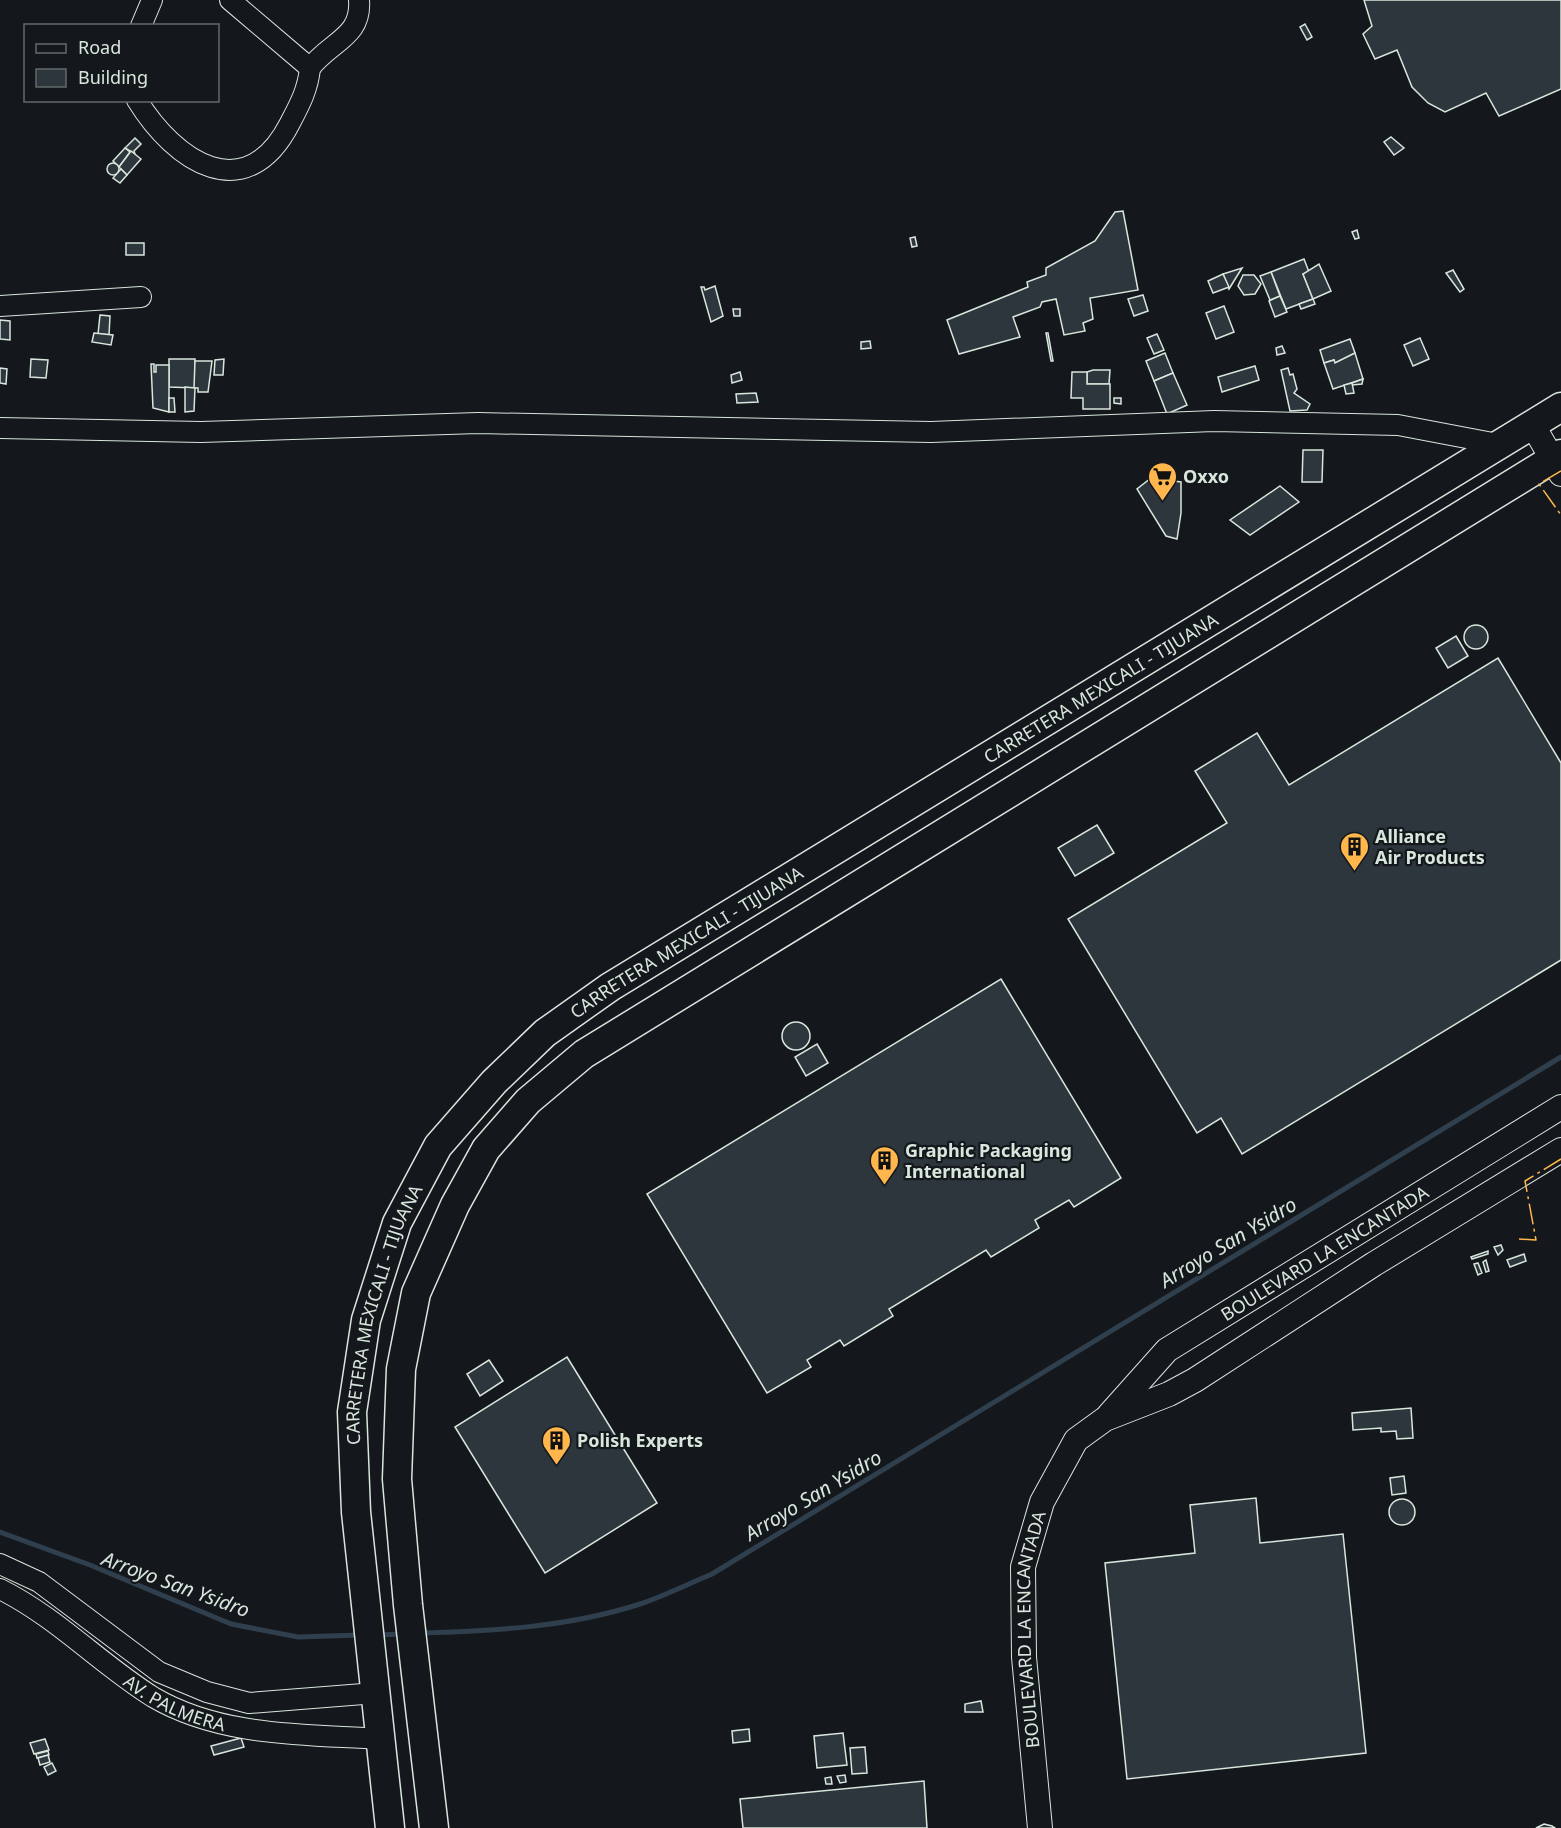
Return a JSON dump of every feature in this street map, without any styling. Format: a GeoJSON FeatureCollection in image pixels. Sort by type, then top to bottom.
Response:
{"type":"FeatureCollection","features":[{"type":"Feature","properties":{"kind":"highway","name":"CARRETERA MEXICALI - TIJUANA"},"geometry":{"type":"LineString","coordinates":[[390,1828],[376,1687],[365,1612],[356,1512],[352,1412],[366,1320],[397,1223],[438,1146],[494,1082],[545,1033],[610,987],[1561,407]]}},
{"type":"Feature","properties":{"kind":"highway","name":"CARRETERA MEXICALI - TIJUANA"},"geometry":{"type":"LineString","coordinates":[[434,1828],[419,1681],[408,1605],[397,1479],[401,1369],[416,1293],[455,1205],[486,1149],[528,1101],[584,1054],[661,1005],[1558,463]]}},
{"type":"Feature","properties":{"kind":"main road"},"geometry":{"type":"LineString","coordinates":[[1532,424],[1558,463]]}},
{"type":"Feature","properties":{"kind":"main road","name":"BOULEVARD LA ENCANTADA"},"geometry":{"type":"LineString","coordinates":[[1040,1828],[1024,1657],[1023,1567],[1042,1502],[1076,1440],[1105,1419],[1167,1350],[1561,1107]]}},
{"type":"Feature","properties":{"kind":"main road","name":"BOULEVARD LA ENCANTADA"},"geometry":{"type":"LineString","coordinates":[[1105,1419],[1169,1394],[1195,1380],[1374,1264],[1561,1150]]}},
{"type":"Feature","properties":{"kind":"street"},"geometry":{"type":"LineString","coordinates":[[142,24],[152,0]]}},
{"type":"Feature","properties":{"kind":"street"},"geometry":{"type":"LineString","coordinates":[[230,0],[310,68]]}},
{"type":"Feature","properties":{"kind":"street"},"geometry":{"type":"LineString","coordinates":[[138,102],[153,126],[176,149],[200,164],[218,168],[247,169],[271,154],[286,132],[308,88],[310,68],[321,53],[351,31],[361,16],[360,0]]}},
{"type":"Feature","properties":{"kind":"street"},"geometry":{"type":"LineString","coordinates":[[0,306],[141,297]]}},
{"type":"Feature","properties":{"kind":"street"},"geometry":{"type":"LineString","coordinates":[[0,428],[201,432],[478,423],[931,432],[1214,421],[1398,424],[1498,444]]}},
{"type":"Feature","properties":{"kind":"street","name":"AV. PALMERA"},"geometry":{"type":"LineString","coordinates":[[0,1564],[39,1582],[159,1672],[207,1692],[249,1703],[376,1687]]}},
{"type":"Feature","properties":{"kind":"street","name":"AV. PALMERA"},"geometry":{"type":"LineString","coordinates":[[0,1589],[27,1603],[152,1695],[196,1717],[248,1730],[380,1739]]}},
{"type":"Feature","properties":{"kind":"building"},"geometry":{"type":"Polygon","coordinates":[[[1364,0],[1561,0],[1561,89],[1499,116],[1486,93],[1445,112],[1428,103],[1412,87],[1397,50],[1375,59],[1363,34],[1372,26],[1364,0]]]}},
{"type":"Feature","properties":{"kind":"building"},"geometry":{"type":"Polygon","coordinates":[[[1305,24],[1312,37],[1307,40],[1300,27],[1305,24]]]}},
{"type":"Feature","properties":{"kind":"building"},"geometry":{"type":"Polygon","coordinates":[[[1391,137],[1404,148],[1394,155],[1384,142],[1391,137]]]}},
{"type":"Feature","properties":{"kind":"building"},"geometry":{"type":"Polygon","coordinates":[[[135,138],[141,144],[134,151],[135,154],[125,148],[135,138]]]}},
{"type":"Feature","properties":{"kind":"building"},"geometry":{"type":"Polygon","coordinates":[[[125,148],[130,152],[119,167],[113,161],[125,148]]]}},
{"type":"Feature","properties":{"kind":"building"},"geometry":{"type":"Polygon","coordinates":[[[131,151],[141,159],[127,175],[119,167],[131,151]]]}},
{"type":"Feature","properties":{"kind":"building"},"geometry":{"type":"Polygon","coordinates":[[[115,163],[119,169],[115,175],[111,175],[107,167],[115,163]]]}},
{"type":"Feature","properties":{"kind":"building"},"geometry":{"type":"Polygon","coordinates":[[[121,169],[127,175],[120,183],[113,178],[121,169]]]}},
{"type":"Feature","properties":{"kind":"building"},"geometry":{"type":"Polygon","coordinates":[[[1123,211],[1138,290],[1090,298],[1093,319],[1083,323],[1085,331],[1064,335],[1056,299],[1042,302],[1040,307],[1013,317],[1020,337],[959,354],[947,320],[1028,287],[1027,282],[1046,275],[1046,268],[1095,241],[1115,212],[1123,211]]]}},
{"type":"Feature","properties":{"kind":"building"},"geometry":{"type":"Polygon","coordinates":[[[1357,230],[1359,238],[1355,239],[1352,232],[1357,230]]]}},
{"type":"Feature","properties":{"kind":"building"},"geometry":{"type":"Polygon","coordinates":[[[915,237],[917,246],[912,247],[910,238],[915,237]]]}},
{"type":"Feature","properties":{"kind":"building"},"geometry":{"type":"Polygon","coordinates":[[[126,243],[144,243],[144,255],[126,255],[126,243]]]}},
{"type":"Feature","properties":{"kind":"building"},"geometry":{"type":"Polygon","coordinates":[[[1304,259],[1309,272],[1303,274],[1313,299],[1286,309],[1271,272],[1304,259]]]}},
{"type":"Feature","properties":{"kind":"building"},"geometry":{"type":"Polygon","coordinates":[[[1319,264],[1331,291],[1313,299],[1303,274],[1319,264]]]}},
{"type":"Feature","properties":{"kind":"building"},"geometry":{"type":"Polygon","coordinates":[[[1242,268],[1229,289],[1223,274],[1242,268]]]}},
{"type":"Feature","properties":{"kind":"building"},"geometry":{"type":"Polygon","coordinates":[[[1453,270],[1464,289],[1460,292],[1446,273],[1453,270]]]}},
{"type":"Feature","properties":{"kind":"building"},"geometry":{"type":"Polygon","coordinates":[[[1271,272],[1280,296],[1270,300],[1260,276],[1271,272]]]}},
{"type":"Feature","properties":{"kind":"building"},"geometry":{"type":"Polygon","coordinates":[[[1223,274],[1229,287],[1213,293],[1208,281],[1223,274]]]}},
{"type":"Feature","properties":{"kind":"building"},"geometry":{"type":"Polygon","coordinates":[[[1243,275],[1254,275],[1261,284],[1255,294],[1244,295],[1238,286],[1243,275]]]}},
{"type":"Feature","properties":{"kind":"building"},"geometry":{"type":"Polygon","coordinates":[[[715,286],[723,316],[711,322],[701,287],[705,290],[715,286]]]}},
{"type":"Feature","properties":{"kind":"building"},"geometry":{"type":"Polygon","coordinates":[[[1143,295],[1148,311],[1134,316],[1128,299],[1143,295]]]}},
{"type":"Feature","properties":{"kind":"building"},"geometry":{"type":"Polygon","coordinates":[[[1280,296],[1287,312],[1275,317],[1269,301],[1280,296]]]}},
{"type":"Feature","properties":{"kind":"building"},"geometry":{"type":"Polygon","coordinates":[[[1313,299],[1315,304],[1301,309],[1299,304],[1313,299]]]}},
{"type":"Feature","properties":{"kind":"building"},"geometry":{"type":"Polygon","coordinates":[[[1224,306],[1234,332],[1216,339],[1206,313],[1224,306]]]}},
{"type":"Feature","properties":{"kind":"building"},"geometry":{"type":"Polygon","coordinates":[[[733,309],[740,309],[740,316],[734,316],[733,309]]]}},
{"type":"Feature","properties":{"kind":"building"},"geometry":{"type":"Polygon","coordinates":[[[100,315],[110,316],[109,335],[98,334],[100,315]]]}},
{"type":"Feature","properties":{"kind":"building"},"geometry":{"type":"Polygon","coordinates":[[[0,320],[10,321],[10,340],[0,339],[0,320]]]}},
{"type":"Feature","properties":{"kind":"building"},"geometry":{"type":"Polygon","coordinates":[[[94,333],[113,335],[111,345],[92,342],[94,333]]]}},
{"type":"Feature","properties":{"kind":"building"},"geometry":{"type":"Polygon","coordinates":[[[1046,333],[1048,333],[1053,361],[1051,361],[1046,333]]]}},
{"type":"Feature","properties":{"kind":"building"},"geometry":{"type":"Polygon","coordinates":[[[1157,334],[1164,350],[1154,354],[1147,338],[1157,334]]]}},
{"type":"Feature","properties":{"kind":"building"},"geometry":{"type":"Polygon","coordinates":[[[1420,338],[1429,359],[1413,366],[1404,345],[1420,338]]]}},
{"type":"Feature","properties":{"kind":"building"},"geometry":{"type":"Polygon","coordinates":[[[1350,339],[1355,353],[1335,363],[1334,360],[1324,363],[1320,350],[1350,339]]]}},
{"type":"Feature","properties":{"kind":"building"},"geometry":{"type":"Polygon","coordinates":[[[870,341],[871,348],[861,349],[861,342],[870,341]]]}},
{"type":"Feature","properties":{"kind":"building"},"geometry":{"type":"Polygon","coordinates":[[[1282,346],[1285,353],[1277,355],[1276,348],[1282,346]]]}},
{"type":"Feature","properties":{"kind":"building"},"geometry":{"type":"Polygon","coordinates":[[[1165,353],[1173,373],[1154,381],[1146,361],[1165,353]]]}},
{"type":"Feature","properties":{"kind":"building"},"geometry":{"type":"Polygon","coordinates":[[[1355,353],[1363,379],[1333,389],[1324,363],[1334,360],[1335,363],[1355,353]]]}},
{"type":"Feature","properties":{"kind":"building"},"geometry":{"type":"Polygon","coordinates":[[[31,359],[48,360],[46,378],[30,377],[31,359]]]}},
{"type":"Feature","properties":{"kind":"building"},"geometry":{"type":"Polygon","coordinates":[[[169,359],[195,359],[195,388],[169,387],[169,359]]]}},
{"type":"Feature","properties":{"kind":"building"},"geometry":{"type":"Polygon","coordinates":[[[224,359],[223,375],[214,375],[215,360],[224,359]]]}},
{"type":"Feature","properties":{"kind":"building"},"geometry":{"type":"Polygon","coordinates":[[[195,361],[212,361],[208,392],[198,392],[198,388],[194,388],[195,361]]]}},
{"type":"Feature","properties":{"kind":"building"},"geometry":{"type":"Polygon","coordinates":[[[151,364],[154,364],[154,372],[156,372],[156,365],[169,365],[169,412],[153,408],[151,364]]]}},
{"type":"Feature","properties":{"kind":"building"},"geometry":{"type":"Polygon","coordinates":[[[1255,366],[1259,380],[1222,392],[1218,377],[1255,366]]]}},
{"type":"Feature","properties":{"kind":"building"},"geometry":{"type":"Polygon","coordinates":[[[0,368],[7,369],[6,384],[0,383],[0,368]]]}},
{"type":"Feature","properties":{"kind":"building"},"geometry":{"type":"Polygon","coordinates":[[[1288,368],[1290,375],[1293,374],[1297,389],[1294,393],[1310,404],[1307,410],[1290,411],[1281,370],[1288,368]]]}},
{"type":"Feature","properties":{"kind":"building"},"geometry":{"type":"Polygon","coordinates":[[[1110,370],[1109,384],[1087,384],[1087,372],[1110,370]]]}},
{"type":"Feature","properties":{"kind":"building"},"geometry":{"type":"Polygon","coordinates":[[[740,372],[742,380],[732,383],[731,375],[740,372]]]}},
{"type":"Feature","properties":{"kind":"building"},"geometry":{"type":"Polygon","coordinates":[[[1072,372],[1087,372],[1087,384],[1110,384],[1110,409],[1083,409],[1083,398],[1071,398],[1072,372]]]}},
{"type":"Feature","properties":{"kind":"building"},"geometry":{"type":"Polygon","coordinates":[[[1173,373],[1187,405],[1167,414],[1154,381],[1173,373]]]}},
{"type":"Feature","properties":{"kind":"building"},"geometry":{"type":"Polygon","coordinates":[[[1363,379],[1362,384],[1352,385],[1352,383],[1363,379]]]}},
{"type":"Feature","properties":{"kind":"building"},"geometry":{"type":"Polygon","coordinates":[[[1352,383],[1354,393],[1346,394],[1344,385],[1352,383]]]}},
{"type":"Feature","properties":{"kind":"building"},"geometry":{"type":"Polygon","coordinates":[[[185,387],[195,388],[194,411],[185,412],[185,387]]]}},
{"type":"Feature","properties":{"kind":"building"},"geometry":{"type":"Polygon","coordinates":[[[756,393],[758,402],[737,403],[736,394],[756,393]]]}},
{"type":"Feature","properties":{"kind":"building"},"geometry":{"type":"Polygon","coordinates":[[[169,398],[174,398],[175,412],[169,412],[169,398]]]}},
{"type":"Feature","properties":{"kind":"building"},"geometry":{"type":"Polygon","coordinates":[[[1114,398],[1121,398],[1121,404],[1114,403],[1114,398]]]}},
{"type":"Feature","properties":{"kind":"building"},"geometry":{"type":"Polygon","coordinates":[[[1303,450],[1323,450],[1322,482],[1302,482],[1303,450]]]}},
{"type":"Feature","properties":{"kind":"building","name":"Oxxo"},"geometry":{"type":"Polygon","coordinates":[[[1151,478],[1181,482],[1181,513],[1177,539],[1166,536],[1137,489],[1151,478]]]}},
{"type":"Feature","properties":{"kind":"building"},"geometry":{"type":"Polygon","coordinates":[[[1280,486],[1299,502],[1250,535],[1230,520],[1280,486]]]}},
{"type":"Feature","properties":{"kind":"building"},"geometry":{"type":"Polygon","coordinates":[[[1476,625],[1484,629],[1488,637],[1484,645],[1476,649],[1468,645],[1464,637],[1468,629],[1476,625]]]}},
{"type":"Feature","properties":{"kind":"building"},"geometry":{"type":"Polygon","coordinates":[[[1456,636],[1468,656],[1448,668],[1436,648],[1456,636]]]}},
{"type":"Feature","properties":{"kind":"building","name":"Alliance Air Products"},"geometry":{"type":"Polygon","coordinates":[[[1498,658],[1561,763],[1561,960],[1242,1154],[1221,1118],[1197,1133],[1068,919],[1227,823],[1195,771],[1257,733],[1289,785],[1498,658]]]}},
{"type":"Feature","properties":{"kind":"building"},"geometry":{"type":"Polygon","coordinates":[[[1097,825],[1114,853],[1075,876],[1058,848],[1097,825]]]}},
{"type":"Feature","properties":{"kind":"building","name":"Graphic Packaging International"},"geometry":{"type":"Polygon","coordinates":[[[1001,979],[1121,1178],[1074,1207],[1069,1200],[1035,1220],[1039,1228],[991,1257],[986,1250],[889,1309],[893,1316],[844,1346],[840,1340],[807,1360],[811,1367],[767,1393],[647,1194],[1001,979]]]}},
{"type":"Feature","properties":{"kind":"building"},"geometry":{"type":"Polygon","coordinates":[[[796,1022],[806,1026],[810,1036],[806,1046],[796,1050],[786,1046],[782,1036],[786,1026],[796,1022]]]}},
{"type":"Feature","properties":{"kind":"building"},"geometry":{"type":"Polygon","coordinates":[[[817,1044],[828,1063],[806,1076],[795,1057],[817,1044]]]}},
{"type":"Feature","properties":{"kind":"building"},"geometry":{"type":"Polygon","coordinates":[[[1501,1245],[1503,1250],[1498,1255],[1494,1247],[1501,1245]]]}},
{"type":"Feature","properties":{"kind":"building"},"geometry":{"type":"Polygon","coordinates":[[[1488,1251],[1488,1254],[1472,1259],[1471,1257],[1488,1251]]]}},
{"type":"Feature","properties":{"kind":"building"},"geometry":{"type":"Polygon","coordinates":[[[1524,1254],[1526,1261],[1510,1267],[1507,1260],[1524,1254]]]}},
{"type":"Feature","properties":{"kind":"building"},"geometry":{"type":"Polygon","coordinates":[[[1486,1260],[1489,1271],[1486,1272],[1483,1262],[1486,1260]]]}},
{"type":"Feature","properties":{"kind":"building"},"geometry":{"type":"Polygon","coordinates":[[[1478,1263],[1482,1273],[1478,1275],[1474,1264],[1478,1263]]]}},
{"type":"Feature","properties":{"kind":"building","name":"Polish Experts"},"geometry":{"type":"Polygon","coordinates":[[[567,1357],[657,1503],[545,1573],[455,1427],[567,1357]]]}},
{"type":"Feature","properties":{"kind":"building"},"geometry":{"type":"Polygon","coordinates":[[[489,1360],[503,1381],[480,1396],[467,1374],[489,1360]]]}},
{"type":"Feature","properties":{"kind":"building"},"geometry":{"type":"Polygon","coordinates":[[[1411,1408],[1413,1438],[1397,1439],[1396,1431],[1381,1432],[1381,1428],[1353,1430],[1352,1413],[1411,1408]]]}},
{"type":"Feature","properties":{"kind":"building"},"geometry":{"type":"Polygon","coordinates":[[[1404,1476],[1406,1493],[1392,1495],[1390,1478],[1404,1476]]]}},
{"type":"Feature","properties":{"kind":"building"},"geometry":{"type":"Polygon","coordinates":[[[1256,1498],[1260,1543],[1343,1534],[1366,1753],[1127,1779],[1105,1563],[1195,1553],[1190,1505],[1256,1498]]]}},
{"type":"Feature","properties":{"kind":"building"},"geometry":{"type":"Polygon","coordinates":[[[1402,1499],[1411,1503],[1415,1512],[1411,1521],[1402,1525],[1393,1521],[1389,1512],[1393,1503],[1402,1499]]]}},
{"type":"Feature","properties":{"kind":"building"},"geometry":{"type":"Polygon","coordinates":[[[981,1701],[983,1712],[965,1712],[965,1704],[981,1701]]]}},
{"type":"Feature","properties":{"kind":"building"},"geometry":{"type":"Polygon","coordinates":[[[749,1729],[750,1741],[733,1743],[732,1731],[749,1729]]]}},
{"type":"Feature","properties":{"kind":"building"},"geometry":{"type":"Polygon","coordinates":[[[843,1733],[847,1765],[817,1768],[814,1736],[843,1733]]]}},
{"type":"Feature","properties":{"kind":"building"},"geometry":{"type":"Polygon","coordinates":[[[241,1738],[244,1747],[214,1755],[211,1746],[241,1738]]]}},
{"type":"Feature","properties":{"kind":"building"},"geometry":{"type":"Polygon","coordinates":[[[45,1739],[49,1750],[34,1754],[30,1743],[45,1739]]]}},
{"type":"Feature","properties":{"kind":"building"},"geometry":{"type":"Polygon","coordinates":[[[865,1747],[867,1773],[852,1774],[850,1748],[865,1747]]]}},
{"type":"Feature","properties":{"kind":"building"},"geometry":{"type":"Polygon","coordinates":[[[48,1751],[49,1755],[37,1758],[36,1754],[48,1751]]]}},
{"type":"Feature","properties":{"kind":"building"},"geometry":{"type":"Polygon","coordinates":[[[48,1755],[50,1762],[40,1765],[38,1758],[48,1755]]]}},
{"type":"Feature","properties":{"kind":"building"},"geometry":{"type":"Polygon","coordinates":[[[52,1763],[56,1771],[48,1775],[44,1767],[52,1763]]]}},
{"type":"Feature","properties":{"kind":"building"},"geometry":{"type":"Polygon","coordinates":[[[845,1775],[846,1782],[840,1783],[837,1776],[845,1775]]]}},
{"type":"Feature","properties":{"kind":"building"},"geometry":{"type":"Polygon","coordinates":[[[831,1777],[832,1784],[826,1784],[825,1778],[831,1777]]]}},
{"type":"Feature","properties":{"kind":"building"},"geometry":{"type":"Polygon","coordinates":[[[924,1781],[927,1828],[743,1828],[740,1799],[924,1781]]]}},
{"type":"Feature","properties":{"kind":"building"},"geometry":{"type":"Polygon","coordinates":[[[1544,1824],[1552,1826],[1555,1828],[1536,1828],[1544,1824]]]}},
{"type":"Feature","properties":{"kind":"waterway","name":"Arroyo San Ysidro"},"geometry":{"type":"LineString","coordinates":[[421,1633],[504,1629],[586,1618],[640,1604],[712,1574],[1561,1057]]}},
{"type":"Feature","properties":{"kind":"waterway","name":"Arroyo San Ysidro"},"geometry":{"type":"LineString","coordinates":[[0,1532],[90,1565],[231,1624],[298,1637],[360,1635]]}},
{"type":"Feature","properties":{"kind":"waterway","name":"Arroyo San Ysidro"},"geometry":{"type":"LineString","coordinates":[[379,1635],[402,1634]]}},
{"type":"Feature","properties":{"kind":"power"},"geometry":{"type":"LineString","coordinates":[[1561,471],[1539,484],[1561,515]]}},
{"type":"Feature","properties":{"kind":"power"},"geometry":{"type":"LineString","coordinates":[[1519,1239],[1536,1240],[1525,1181],[1561,1159]]}},
{"type":"Feature","properties":{"kind":"place","name":"Oxxo"},"geometry":{"type":"Point","coordinates":[1162,502]}},
{"type":"Feature","properties":{"kind":"place","name":"Alliance Air Products"},"geometry":{"type":"Point","coordinates":[1354,872]}},
{"type":"Feature","properties":{"kind":"place","name":"Graphic Packaging International"},"geometry":{"type":"Point","coordinates":[884,1186]}},
{"type":"Feature","properties":{"kind":"place","name":"Polish Experts"},"geometry":{"type":"Point","coordinates":[556,1466]}}]}
